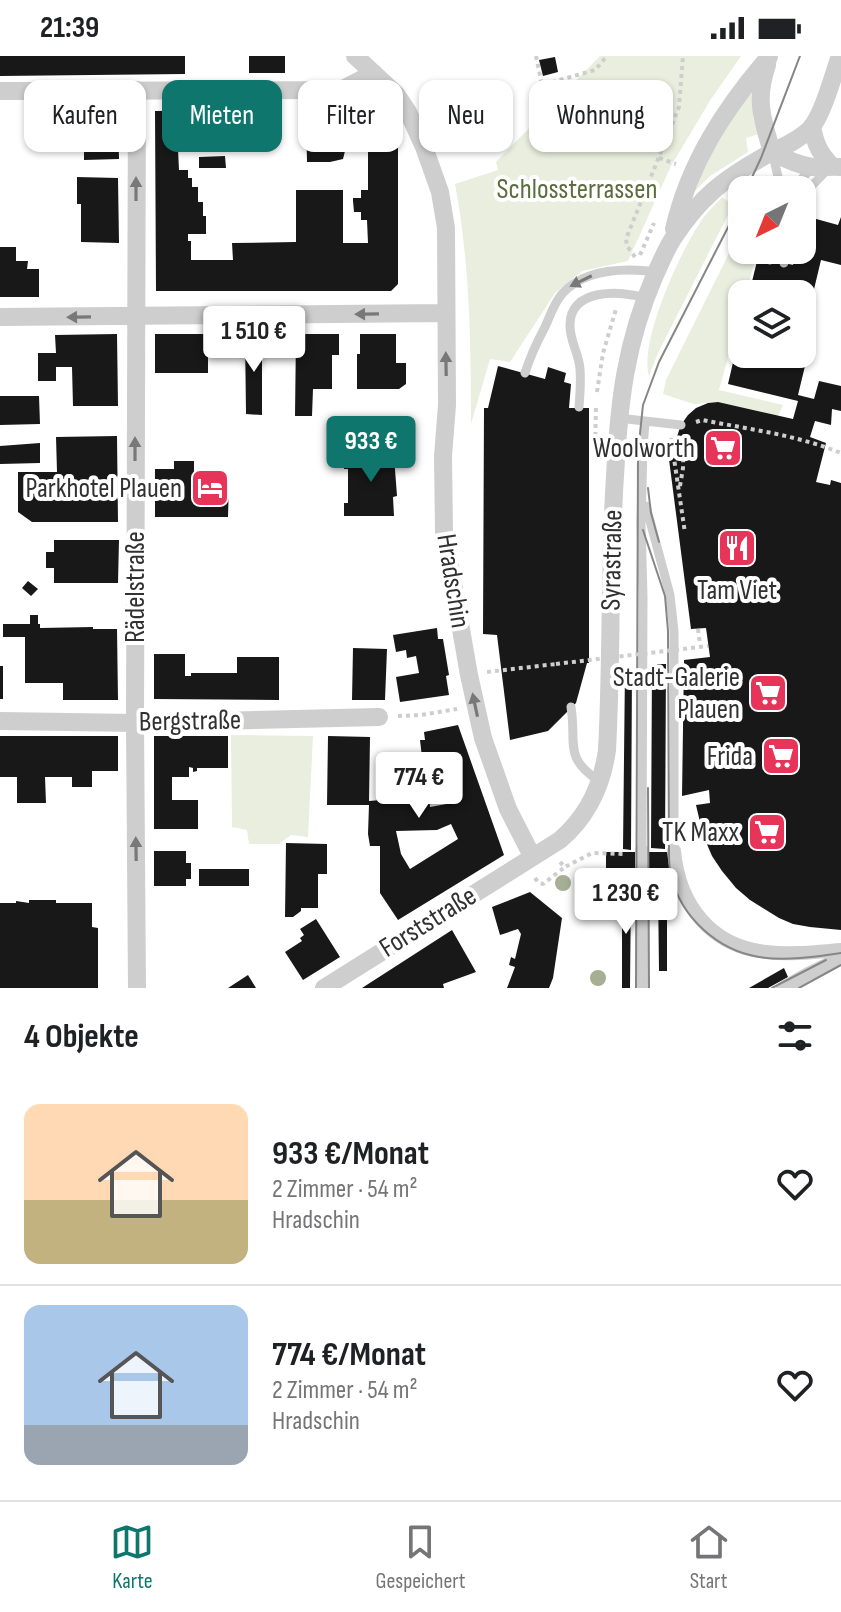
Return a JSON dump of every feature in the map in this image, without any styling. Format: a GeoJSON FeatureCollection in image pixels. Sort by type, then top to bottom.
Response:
{"type":"FeatureCollection","features":[{"type":"Feature","properties":{"kind":"street"},"geometry":{"type":"LineString","coordinates":[[829,167],[818,150],[812,126],[840,56]]}},
{"type":"Feature","properties":{"kind":"street","name":"Hradschin"},"geometry":{"type":"LineString","coordinates":[[359,57],[396,94],[408,112],[440,192],[446,228],[444,532],[483,738],[508,809],[532,856]]}},
{"type":"Feature","properties":{"kind":"street","name":"Syrastraße"},"geometry":{"type":"LineString","coordinates":[[770,57],[759,92],[772,152]]}},
{"type":"Feature","properties":{"kind":"street","name":"Syrastraße"},"geometry":{"type":"LineString","coordinates":[[532,856],[574,828],[591,803],[600,782],[607,750],[611,554],[618,418],[628,355],[646,298],[670,243],[692,170],[745,85],[770,57]]}},
{"type":"Feature","properties":{"kind":"street"},"geometry":{"type":"LineString","coordinates":[[146,90],[341,90],[374,73]]}},
{"type":"Feature","properties":{"kind":"street"},"geometry":{"type":"LineString","coordinates":[[0,91],[24,91]]}},
{"type":"Feature","properties":{"kind":"street","name":"Syrastraße"},"geometry":{"type":"LineString","coordinates":[[670,243],[690,214],[718,186],[812,126]]}},
{"type":"Feature","properties":{"kind":"street","name":"Rädelstraße"},"geometry":{"type":"LineString","coordinates":[[137,152],[137,988]]}},
{"type":"Feature","properties":{"kind":"street"},"geometry":{"type":"LineString","coordinates":[[772,152],[795,163],[829,167]]}},
{"type":"Feature","properties":{"kind":"street"},"geometry":{"type":"LineString","coordinates":[[0,317],[445,313]]}},
{"type":"Feature","properties":{"kind":"street","name":"Bergstraße"},"geometry":{"type":"LineString","coordinates":[[0,721],[135,723],[379,717]]}},
{"type":"Feature","properties":{"kind":"street"},"geometry":{"type":"LineString","coordinates":[[674,851],[678,879],[693,910],[724,939],[764,952],[841,950]]}},
{"type":"Feature","properties":{"kind":"street"},"geometry":{"type":"LineString","coordinates":[[637,853],[642,988]]}},
{"type":"Feature","properties":{"kind":"street","name":"Forststraße"},"geometry":{"type":"LineString","coordinates":[[324,988],[532,856]]}},
{"type":"Feature","properties":{"kind":"street"},"geometry":{"type":"LineString","coordinates":[[795,953],[808,974]]}},
{"type":"Feature","properties":{"kind":"street"},"geometry":{"type":"LineString","coordinates":[[783,988],[841,958]]}},
{"type":"Feature","properties":{"kind":"lane"},"geometry":{"type":"LineString","coordinates":[[772,152],[778,176]]}},
{"type":"Feature","properties":{"kind":"lane"},"geometry":{"type":"LineString","coordinates":[[525,373],[555,304],[572,285],[587,277],[613,271],[634,269],[657,272]]}},
{"type":"Feature","properties":{"kind":"lane"},"geometry":{"type":"LineString","coordinates":[[579,407],[580,369],[571,334],[571,315],[576,307],[596,294],[623,292],[646,298]]}},
{"type":"Feature","properties":{"kind":"lane"},"geometry":{"type":"LineString","coordinates":[[618,418],[686,426]]}},
{"type":"Feature","properties":{"kind":"lane"},"geometry":{"type":"LineString","coordinates":[[637,853],[645,422]]}},
{"type":"Feature","properties":{"kind":"lane"},"geometry":{"type":"LineString","coordinates":[[643,495],[670,595],[674,631],[674,851]]}},
{"type":"Feature","properties":{"kind":"lane"},"geometry":{"type":"LineString","coordinates":[[571,707],[576,758],[585,771],[600,782]]}},
{"type":"Feature","properties":{"kind":"path"},"geometry":{"type":"LineString","coordinates":[[536,56],[541,80]]}},
{"type":"Feature","properties":{"kind":"path"},"geometry":{"type":"LineString","coordinates":[[560,80],[595,70],[607,56]]}},
{"type":"Feature","properties":{"kind":"path"},"geometry":{"type":"LineString","coordinates":[[638,259],[630,252],[626,239],[679,107],[683,56]]}},
{"type":"Feature","properties":{"kind":"path"},"geometry":{"type":"LineString","coordinates":[[659,158],[682,166]]}},
{"type":"Feature","properties":{"kind":"path"},"geometry":{"type":"LineString","coordinates":[[595,455],[596,398],[603,353],[616,309]]}},
{"type":"Feature","properties":{"kind":"path"},"geometry":{"type":"LineString","coordinates":[[680,486],[686,426],[702,420],[788,437],[841,453]]}},
{"type":"Feature","properties":{"kind":"path"},"geometry":{"type":"LineString","coordinates":[[671,443],[685,533]]}},
{"type":"Feature","properties":{"kind":"path"},"geometry":{"type":"LineString","coordinates":[[698,629],[700,644]]}},
{"type":"Feature","properties":{"kind":"path"},"geometry":{"type":"LineString","coordinates":[[486,672],[708,646]]}},
{"type":"Feature","properties":{"kind":"path"},"geometry":{"type":"LineString","coordinates":[[595,654],[595,669]]}},
{"type":"Feature","properties":{"kind":"path"},"geometry":{"type":"LineString","coordinates":[[379,717],[421,715],[475,706]]}},
{"type":"Feature","properties":{"kind":"path"},"geometry":{"type":"LineString","coordinates":[[592,853],[637,853]]}},
{"type":"Feature","properties":{"kind":"path"},"geometry":{"type":"LineString","coordinates":[[538,882],[543,884],[565,867]]}},
{"type":"Feature","properties":{"kind":"green space","name":"Schlossterrassen"},"geometry":{"type":"Polygon","coordinates":[[[600,56],[741,56],[671,166],[628,261],[582,271],[555,293],[510,362],[490,359],[471,424],[467,274],[455,184],[498,170],[496,162],[506,152],[513,152],[513,145],[529,128],[529,152],[673,152],[673,80],[576,80],[600,56]]]}},
{"type":"Feature","properties":{"kind":"green space"},"geometry":{"type":"Polygon","coordinates":[[[752,86],[753,118],[759,134],[746,138],[748,152],[710,176],[692,194],[702,166],[752,86]]]}},
{"type":"Feature","properties":{"kind":"green space"},"geometry":{"type":"Polygon","coordinates":[[[722,197],[728,201],[728,215],[649,376],[647,361],[655,321],[690,239],[706,214],[722,197]]]}},
{"type":"Feature","properties":{"kind":"green space"},"geometry":{"type":"Polygon","coordinates":[[[728,255],[728,264],[754,264],[750,280],[728,280],[728,358],[719,390],[783,405],[778,416],[718,402],[694,404],[663,394],[666,380],[728,255]]]}},
{"type":"Feature","properties":{"kind":"green space"},"geometry":{"type":"Polygon","coordinates":[[[231,735],[313,736],[308,837],[291,835],[279,844],[249,844],[247,830],[232,827],[231,735]]]}},
{"type":"Feature","properties":{"kind":"building"},"geometry":{"type":"Polygon","coordinates":[[[0,56],[185,56],[185,74],[0,76],[0,56]]]}},
{"type":"Feature","properties":{"kind":"building"},"geometry":{"type":"Polygon","coordinates":[[[249,56],[285,56],[285,73],[249,73],[249,56]]]}},
{"type":"Feature","properties":{"kind":"building"},"geometry":{"type":"Polygon","coordinates":[[[555,57],[558,72],[543,76],[539,60],[555,57]]]}},
{"type":"Feature","properties":{"kind":"building"},"geometry":{"type":"Polygon","coordinates":[[[155,111],[162,111],[162,152],[178,152],[179,170],[188,170],[192,187],[198,187],[198,202],[203,202],[206,234],[188,234],[191,260],[233,260],[232,243],[296,242],[296,190],[343,190],[343,243],[368,243],[367,220],[361,220],[361,212],[354,212],[353,198],[361,198],[361,190],[368,190],[368,152],[398,152],[398,284],[391,291],[156,291],[155,111]]]}},
{"type":"Feature","properties":{"kind":"building"},"geometry":{"type":"Polygon","coordinates":[[[84,152],[119,152],[119,159],[84,160],[84,152]]]}},
{"type":"Feature","properties":{"kind":"building"},"geometry":{"type":"Polygon","coordinates":[[[307,152],[345,152],[343,159],[307,162],[307,152]]]}},
{"type":"Feature","properties":{"kind":"building"},"geometry":{"type":"Polygon","coordinates":[[[225,156],[226,168],[199,168],[199,157],[225,156]]]}},
{"type":"Feature","properties":{"kind":"building"},"geometry":{"type":"Polygon","coordinates":[[[77,177],[118,178],[119,243],[81,242],[77,177]]]}},
{"type":"Feature","properties":{"kind":"building"},"geometry":{"type":"Polygon","coordinates":[[[841,217],[841,265],[821,260],[816,281],[752,280],[756,264],[816,264],[816,219],[838,225],[841,217]]]}},
{"type":"Feature","properties":{"kind":"building"},"geometry":{"type":"Polygon","coordinates":[[[0,247],[16,247],[16,261],[28,261],[27,269],[39,269],[39,297],[0,297],[0,247]]]}},
{"type":"Feature","properties":{"kind":"building"},"geometry":{"type":"Polygon","coordinates":[[[117,334],[118,406],[73,406],[72,367],[56,367],[56,381],[38,381],[38,353],[56,353],[55,335],[117,334]]]}},
{"type":"Feature","properties":{"kind":"building"},"geometry":{"type":"Polygon","coordinates":[[[155,334],[208,334],[208,373],[155,373],[155,334]]]}},
{"type":"Feature","properties":{"kind":"building"},"geometry":{"type":"Polygon","coordinates":[[[296,334],[339,334],[339,355],[332,355],[332,389],[313,389],[312,416],[295,416],[296,334]]]}},
{"type":"Feature","properties":{"kind":"building"},"geometry":{"type":"Polygon","coordinates":[[[360,334],[396,334],[396,363],[406,363],[406,384],[399,389],[357,389],[360,334]]]}},
{"type":"Feature","properties":{"kind":"building"},"geometry":{"type":"Polygon","coordinates":[[[245,335],[262,335],[262,415],[246,414],[245,335]]]}},
{"type":"Feature","properties":{"kind":"building"},"geometry":{"type":"Polygon","coordinates":[[[498,366],[545,379],[548,367],[566,373],[564,382],[571,384],[569,408],[589,408],[589,663],[576,703],[548,731],[510,740],[497,635],[483,634],[484,408],[488,408],[498,366]]]}},
{"type":"Feature","properties":{"kind":"building","name":"Stadt-Galerie Plauen"},"geometry":{"type":"Polygon","coordinates":[[[732,368],[805,368],[798,395],[814,399],[819,381],[841,386],[841,411],[832,409],[831,425],[815,421],[810,437],[826,443],[816,482],[830,485],[831,480],[841,483],[841,930],[793,924],[750,900],[722,871],[703,835],[696,805],[710,803],[709,790],[682,796],[684,660],[710,657],[706,628],[691,629],[667,444],[675,442],[688,415],[708,403],[718,402],[793,419],[798,401],[728,384],[732,368]]]}},
{"type":"Feature","properties":{"kind":"building"},"geometry":{"type":"Polygon","coordinates":[[[0,396],[39,396],[40,424],[0,425],[0,396]]]}},
{"type":"Feature","properties":{"kind":"building"},"geometry":{"type":"Polygon","coordinates":[[[117,436],[118,522],[32,522],[18,512],[18,472],[57,472],[56,437],[117,436]]]}},
{"type":"Feature","properties":{"kind":"building"},"geometry":{"type":"Polygon","coordinates":[[[40,443],[40,463],[0,464],[0,446],[40,443]]]}},
{"type":"Feature","properties":{"kind":"building"},"geometry":{"type":"Polygon","coordinates":[[[364,445],[377,445],[377,456],[394,456],[397,496],[393,497],[394,516],[344,516],[344,503],[348,503],[348,469],[344,469],[344,456],[364,456],[364,445]]]}},
{"type":"Feature","properties":{"kind":"building"},"geometry":{"type":"Polygon","coordinates":[[[174,461],[194,461],[194,484],[229,484],[228,517],[155,517],[155,469],[174,469],[174,461]]]}},
{"type":"Feature","properties":{"kind":"building"},"geometry":{"type":"Polygon","coordinates":[[[54,540],[119,540],[118,583],[54,583],[54,568],[46,568],[46,552],[54,552],[54,540]]]}},
{"type":"Feature","properties":{"kind":"building"},"geometry":{"type":"Polygon","coordinates":[[[28,581],[38,589],[31,596],[22,588],[28,581]]]}},
{"type":"Feature","properties":{"kind":"building"},"geometry":{"type":"Polygon","coordinates":[[[30,615],[38,615],[40,628],[117,629],[118,700],[63,700],[63,683],[25,683],[25,637],[3,637],[3,624],[30,624],[30,615]]]}},
{"type":"Feature","properties":{"kind":"building"},"geometry":{"type":"Polygon","coordinates":[[[437,628],[438,639],[443,639],[449,695],[400,702],[396,677],[419,673],[416,656],[407,658],[406,650],[396,652],[393,635],[437,628]]]}},
{"type":"Feature","properties":{"kind":"building"},"geometry":{"type":"Polygon","coordinates":[[[353,648],[387,649],[385,700],[352,700],[353,648]]]}},
{"type":"Feature","properties":{"kind":"building"},"geometry":{"type":"Polygon","coordinates":[[[154,654],[185,654],[185,676],[191,676],[191,673],[237,673],[237,657],[279,657],[279,700],[154,699],[154,654]]]}},
{"type":"Feature","properties":{"kind":"building"},"geometry":{"type":"Polygon","coordinates":[[[652,664],[666,664],[665,849],[651,848],[652,664]]]}},
{"type":"Feature","properties":{"kind":"building"},"geometry":{"type":"Polygon","coordinates":[[[0,666],[3,666],[3,699],[0,699],[0,666]]]}},
{"type":"Feature","properties":{"kind":"building"},"geometry":{"type":"Polygon","coordinates":[[[625,668],[632,668],[631,850],[623,849],[625,668]]]}},
{"type":"Feature","properties":{"kind":"building"},"geometry":{"type":"Polygon","coordinates":[[[458,725],[504,855],[398,920],[380,893],[380,846],[370,846],[369,805],[327,805],[328,736],[370,737],[369,801],[429,796],[430,807],[452,803],[446,787],[436,791],[422,757],[420,740],[425,740],[424,732],[458,725]],[[451,824],[437,830],[396,831],[401,854],[410,869],[458,839],[451,824]]]}},
{"type":"Feature","properties":{"kind":"building"},"geometry":{"type":"Polygon","coordinates":[[[0,736],[118,736],[118,771],[92,771],[92,787],[72,787],[72,777],[45,777],[46,803],[17,803],[17,777],[0,777],[0,736]]]}},
{"type":"Feature","properties":{"kind":"building"},"geometry":{"type":"Polygon","coordinates":[[[154,736],[228,736],[228,768],[197,768],[193,772],[193,768],[189,767],[189,777],[172,777],[172,800],[198,800],[198,829],[154,829],[154,736]]]}},
{"type":"Feature","properties":{"kind":"building"},"geometry":{"type":"Polygon","coordinates":[[[286,843],[327,844],[327,874],[318,874],[318,908],[301,908],[293,917],[285,917],[286,843]]]}},
{"type":"Feature","properties":{"kind":"building"},"geometry":{"type":"Polygon","coordinates":[[[154,851],[186,851],[186,863],[191,863],[191,879],[186,879],[186,886],[154,886],[154,851]]]}},
{"type":"Feature","properties":{"kind":"building"},"geometry":{"type":"Polygon","coordinates":[[[606,852],[671,852],[671,885],[615,885],[614,898],[590,898],[590,873],[606,873],[606,852]]]}},
{"type":"Feature","properties":{"kind":"building"},"geometry":{"type":"Polygon","coordinates":[[[199,869],[249,869],[249,886],[199,886],[199,869]]]}},
{"type":"Feature","properties":{"kind":"building"},"geometry":{"type":"Polygon","coordinates":[[[622,886],[631,886],[630,988],[622,988],[622,886]]]}},
{"type":"Feature","properties":{"kind":"building"},"geometry":{"type":"Polygon","coordinates":[[[658,886],[667,886],[667,971],[659,971],[658,886]]]}},
{"type":"Feature","properties":{"kind":"building"},"geometry":{"type":"Polygon","coordinates":[[[530,892],[562,918],[553,978],[549,988],[507,988],[515,967],[509,965],[511,957],[515,959],[521,934],[518,929],[500,935],[492,907],[530,892]]]}},
{"type":"Feature","properties":{"kind":"building"},"geometry":{"type":"Polygon","coordinates":[[[29,900],[92,903],[92,927],[98,928],[98,988],[0,988],[0,903],[29,903],[29,900]]]}},
{"type":"Feature","properties":{"kind":"building"},"geometry":{"type":"Polygon","coordinates":[[[316,919],[340,957],[303,980],[285,952],[302,941],[300,938],[304,935],[300,929],[316,919]]]}},
{"type":"Feature","properties":{"kind":"building"},"geometry":{"type":"Polygon","coordinates":[[[452,930],[476,972],[443,984],[444,988],[362,988],[452,930]]]}},
{"type":"Feature","properties":{"kind":"building"},"geometry":{"type":"Polygon","coordinates":[[[784,968],[788,977],[768,988],[749,988],[784,968]]]}},
{"type":"Feature","properties":{"kind":"building"},"geometry":{"type":"Polygon","coordinates":[[[248,975],[256,988],[228,988],[248,975]]]}},
{"type":"Feature","properties":{"kind":"tram line"},"geometry":{"type":"LineString","coordinates":[[753,176],[800,56]]}},
{"type":"Feature","properties":{"kind":"tram line"},"geometry":{"type":"LineString","coordinates":[[636,988],[638,452],[643,405],[659,362],[728,227]]}},
{"type":"Feature","properties":{"kind":"tram line"},"geometry":{"type":"LineString","coordinates":[[648,488],[659,542]]}},
{"type":"Feature","properties":{"kind":"tram line"},"geometry":{"type":"LineString","coordinates":[[643,530],[665,596],[668,631],[669,860],[676,891],[692,918],[703,929],[715,939],[744,953],[779,959],[841,953]]}},
{"type":"Feature","properties":{"kind":"tram line"},"geometry":{"type":"LineString","coordinates":[[648,788],[649,988]]}},
{"type":"Feature","properties":{"kind":"tram line"},"geometry":{"type":"LineString","coordinates":[[772,988],[826,960]]}},
{"type":"Feature","properties":{"kind":"tram line"},"geometry":{"type":"LineString","coordinates":[[799,988],[841,965]]}},
{"type":"Feature","properties":{"kind":"place","name":"Woolworth"},"geometry":{"type":"Point","coordinates":[723,448]}},
{"type":"Feature","properties":{"kind":"place","name":"Parkhotel Plauen"},"geometry":{"type":"Point","coordinates":[210,488]}},
{"type":"Feature","properties":{"kind":"place","name":"Tam Viet"},"geometry":{"type":"Point","coordinates":[737,548]}},
{"type":"Feature","properties":{"kind":"place","name":"Stadt-Galerie Plauen"},"geometry":{"type":"Point","coordinates":[768,693]}},
{"type":"Feature","properties":{"kind":"place","name":"Frida"},"geometry":{"type":"Point","coordinates":[781,756]}},
{"type":"Feature","properties":{"kind":"place","name":"TK Maxx"},"geometry":{"type":"Point","coordinates":[767,832]}}]}
